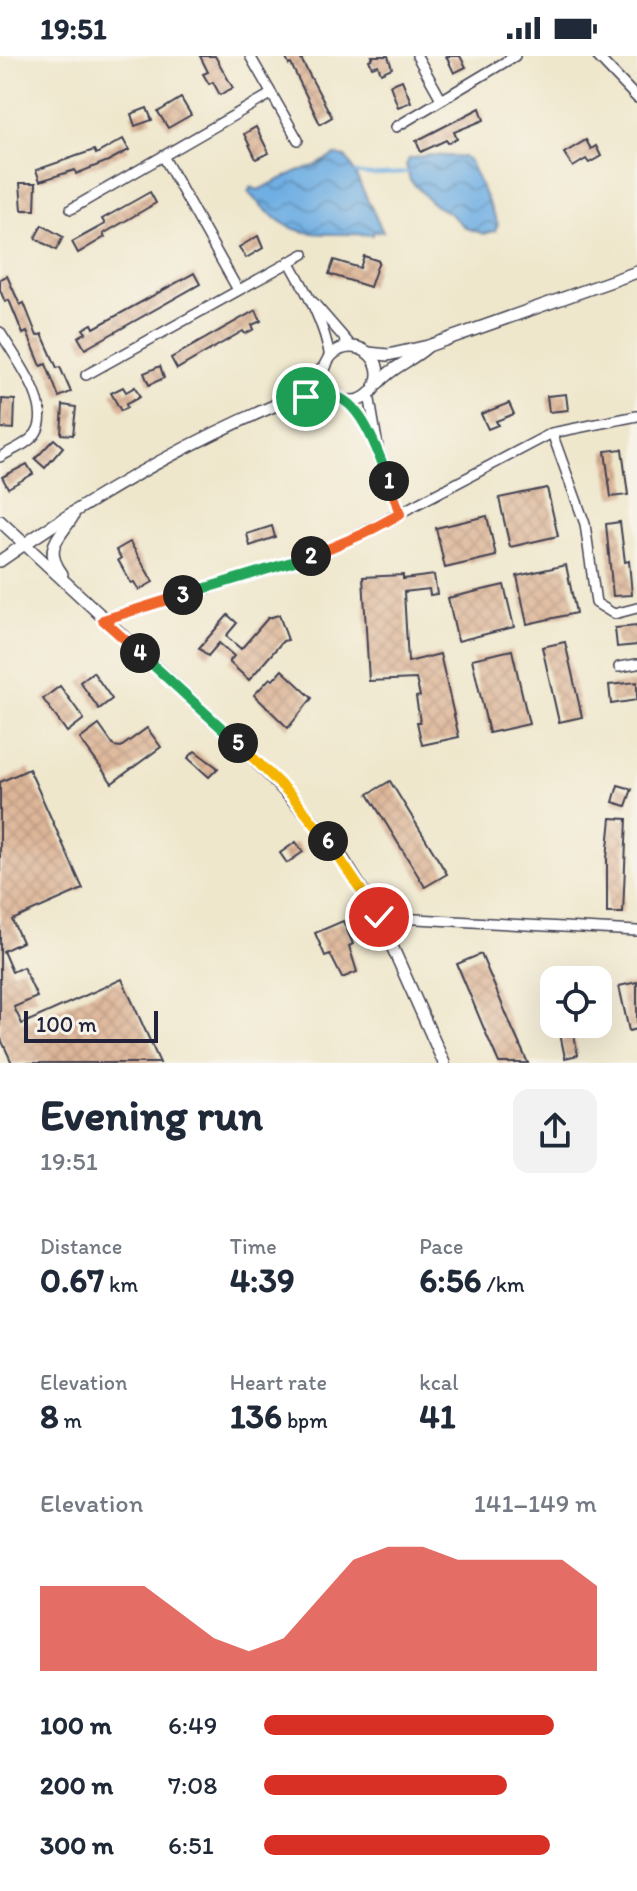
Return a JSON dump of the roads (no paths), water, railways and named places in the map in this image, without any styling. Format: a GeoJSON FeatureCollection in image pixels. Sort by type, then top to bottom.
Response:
{"type":"FeatureCollection","features":[{"type":"Feature","properties":{"kind":"street"},"geometry":{"type":"LineString","coordinates":[[250,56],[298,140]]}},
{"type":"Feature","properties":{"kind":"street"},"geometry":{"type":"LineString","coordinates":[[417,56],[441,99]]}},
{"type":"Feature","properties":{"kind":"street"},"geometry":{"type":"LineString","coordinates":[[396,127],[515,56]]}},
{"type":"Feature","properties":{"kind":"street"},"geometry":{"type":"LineString","coordinates":[[597,56],[637,98]]}},
{"type":"Feature","properties":{"kind":"street"},"geometry":{"type":"LineString","coordinates":[[71,209],[271,94]]}},
{"type":"Feature","properties":{"kind":"street"},"geometry":{"type":"LineString","coordinates":[[163,156],[238,290]]}},
{"type":"Feature","properties":{"kind":"street"},"geometry":{"type":"LineString","coordinates":[[86,375],[304,254]]}},
{"type":"Feature","properties":{"kind":"street"},"geometry":{"type":"LineString","coordinates":[[289,261],[310,300],[327,342],[326,382],[356,411],[378,450],[400,514]]}},
{"type":"Feature","properties":{"kind":"street"},"geometry":{"type":"LineString","coordinates":[[310,300],[352,347],[388,355],[428,346],[637,272]]}},
{"type":"Feature","properties":{"kind":"street"},"geometry":{"type":"LineString","coordinates":[[0,332],[37,395],[41,423],[31,438],[0,457]]}},
{"type":"Feature","properties":{"kind":"street"},"geometry":{"type":"LineString","coordinates":[[0,561],[182,447],[276,405],[288,405],[308,396],[353,401],[372,390],[390,369],[416,357],[428,346]]}},
{"type":"Feature","properties":{"kind":"street"},"geometry":{"type":"LineString","coordinates":[[276,405],[281,395],[310,382],[344,348],[352,347]]}},
{"type":"Feature","properties":{"kind":"street"},"geometry":{"type":"LineString","coordinates":[[368,353],[377,369],[372,390],[378,450]]}},
{"type":"Feature","properties":{"kind":"street"},"geometry":{"type":"LineString","coordinates":[[103,620],[301,560],[353,539],[552,433],[637,416]]}},
{"type":"Feature","properties":{"kind":"street"},"geometry":{"type":"LineString","coordinates":[[552,433],[585,524],[596,603],[614,614],[637,608]]}},
{"type":"Feature","properties":{"kind":"street"},"geometry":{"type":"LineString","coordinates":[[67,585],[53,560],[53,548],[75,512]]}},
{"type":"Feature","properties":{"kind":"street"},"geometry":{"type":"LineString","coordinates":[[0,521],[292,796],[343,859],[379,917],[444,1063]]}},
{"type":"Feature","properties":{"kind":"street"},"geometry":{"type":"LineString","coordinates":[[619,667],[637,664]]}},
{"type":"Feature","properties":{"kind":"street"},"geometry":{"type":"LineString","coordinates":[[379,917],[637,931]]}},
{"type":"Feature","properties":{"kind":"water"},"geometry":{"type":"Polygon","coordinates":[[[335,155],[345,157],[350,163],[383,232],[373,232],[373,235],[304,232],[279,221],[248,192],[251,187],[258,190],[335,155]]]}},
{"type":"Feature","properties":{"kind":"water"},"geometry":{"type":"Polygon","coordinates":[[[429,155],[464,157],[470,162],[498,224],[495,231],[484,234],[466,228],[434,205],[410,180],[406,165],[409,159],[429,155]]]}},
{"type":"Feature","properties":{"kind":"waterway"},"geometry":{"type":"LineString","coordinates":[[355,173],[409,172]]}}]}
